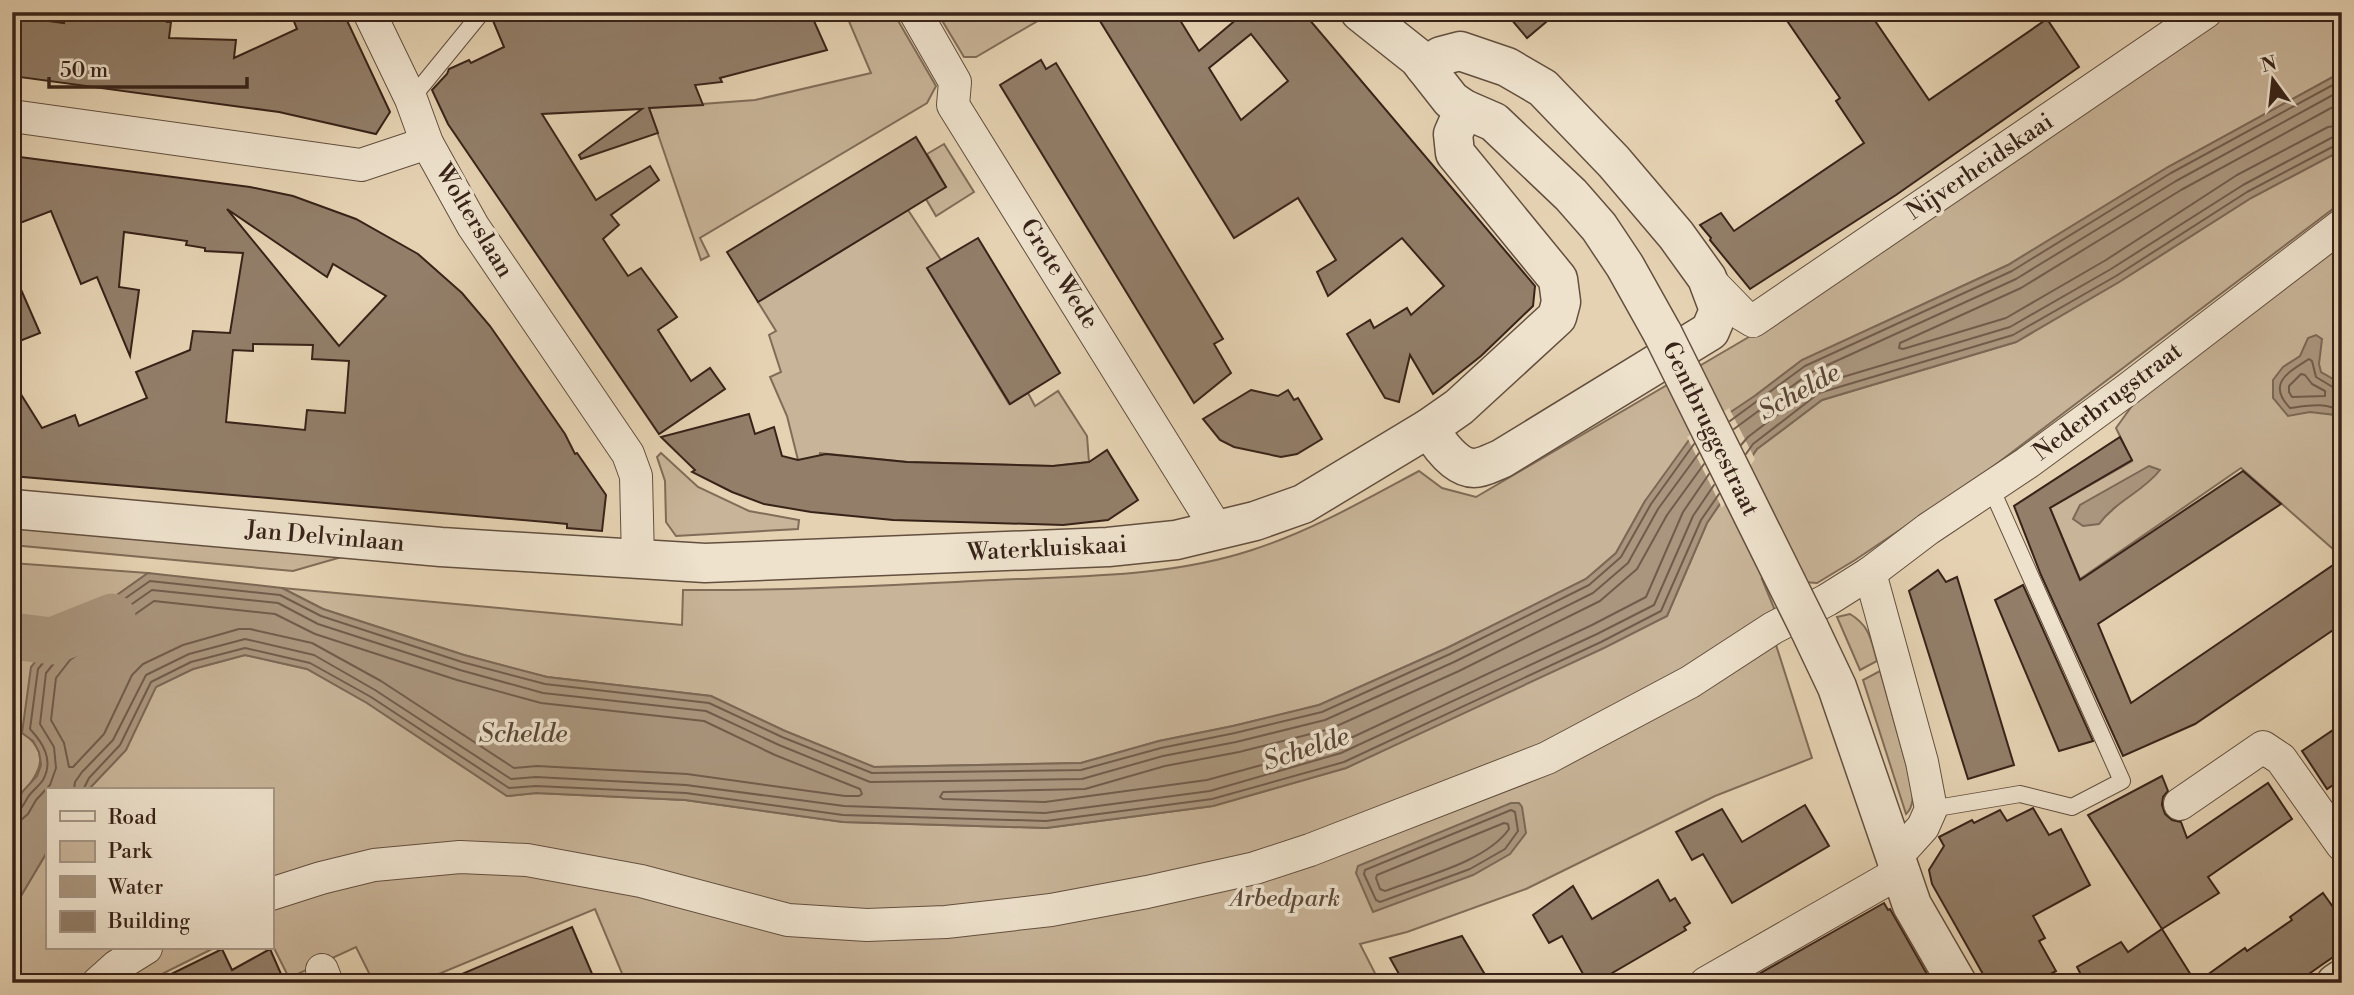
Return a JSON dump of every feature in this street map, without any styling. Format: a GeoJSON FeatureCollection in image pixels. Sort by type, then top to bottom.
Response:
{"type":"FeatureCollection","features":[{"type":"Feature","properties":{"kind":"street"},"geometry":{"type":"LineString","coordinates":[[369,12],[411,99],[427,143]]}},
{"type":"Feature","properties":{"kind":"street","name":"Grote Wede"},"geometry":{"type":"LineString","coordinates":[[915,12],[955,82],[953,105],[1218,531]]}},
{"type":"Feature","properties":{"kind":"street","name":"Gentbruggestraat"},"geometry":{"type":"LineString","coordinates":[[1360,12],[1418,58],[1451,100],[1494,122],[1572,195],[1625,266],[1818,614],[1837,687],[1912,905],[1957,983]]}},
{"type":"Feature","properties":{"kind":"street","name":"Nijverheidskaai"},"geometry":{"type":"LineString","coordinates":[[1707,278],[1743,315],[1753,321],[2206,12]]}},
{"type":"Feature","properties":{"kind":"street"},"geometry":{"type":"LineString","coordinates":[[1425,67],[1441,56],[1460,51],[1507,66],[1543,88],[1614,162],[1676,234],[1707,278],[1719,310],[1710,331],[1501,460],[1475,468],[1464,466],[1439,444],[1429,428]]}},
{"type":"Feature","properties":{"kind":"street"},"geometry":{"type":"LineString","coordinates":[[1464,109],[1522,75]]}},
{"type":"Feature","properties":{"kind":"street","name":"Waterkluiskaai"},"geometry":{"type":"LineString","coordinates":[[639,560],[705,563],[1066,549],[1176,540],[1255,521],[1303,504],[1460,407],[1557,317],[1561,302],[1558,279],[1550,266],[1455,153],[1452,134],[1464,109]]}},
{"type":"Feature","properties":{"kind":"street","name":"Wolterslaan"},"geometry":{"type":"LineString","coordinates":[[12,116],[361,164],[427,143],[472,226],[628,454],[636,476],[639,560]]}},
{"type":"Feature","properties":{"kind":"street","name":"Nederbrugstraat"},"geometry":{"type":"LineString","coordinates":[[273,893],[374,865],[460,857],[527,860],[641,881],[788,920],[867,925],[946,922],[1002,916],[1147,892],[1255,868],[1310,850],[1547,758],[1690,682],[1773,628],[1818,614],[1928,529],[1991,488],[2128,390],[2342,225]]}},
{"type":"Feature","properties":{"kind":"street","name":"Jan Delvinlaan"},"geometry":{"type":"LineString","coordinates":[[12,509],[441,547],[639,560]]}},
{"type":"Feature","properties":{"kind":"street"},"geometry":{"type":"LineString","coordinates":[[1706,983],[1897,865],[1923,827],[1931,809],[1922,762],[1870,573]]}},
{"type":"Feature","properties":{"kind":"street"},"geometry":{"type":"LineString","coordinates":[[2180,804],[2263,747],[2281,759],[2342,845]]}},
{"type":"Feature","properties":{"kind":"street"},"geometry":{"type":"LineString","coordinates":[[98,983],[117,966],[143,950]]}},
{"type":"Feature","properties":{"kind":"street"},"geometry":{"type":"LineString","coordinates":[[2336,983],[2342,979]]}},
{"type":"Feature","properties":{"kind":"lane"},"geometry":{"type":"LineString","coordinates":[[411,99],[482,12]]}},
{"type":"Feature","properties":{"kind":"lane"},"geometry":{"type":"LineString","coordinates":[[1931,809],[2021,794],[2072,807],[2122,781],[1991,488]]}},
{"type":"Feature","properties":{"kind":"green space"},"geometry":{"type":"Polygon","coordinates":[[[845,12],[893,12],[936,86],[927,103],[700,238],[709,256],[701,260],[649,108],[755,100],[871,73],[845,12]]]}},
{"type":"Feature","properties":{"kind":"green space"},"geometry":{"type":"Polygon","coordinates":[[[937,12],[1053,12],[976,57],[964,57],[937,12]]]}},
{"type":"Feature","properties":{"kind":"green space"},"geometry":{"type":"Polygon","coordinates":[[[2229,12],[2342,12],[2342,72],[2168,167],[2008,265],[1802,360],[1756,395],[1645,501],[1616,553],[1586,579],[1447,648],[1319,705],[1159,741],[1081,763],[874,767],[785,731],[711,696],[547,677],[464,655],[323,609],[282,588],[682,625],[683,590],[761,590],[1092,576],[1189,566],[1252,550],[1295,534],[1419,471],[1442,488],[1476,497],[1759,331],[2184,46],[2229,12]]]}},
{"type":"Feature","properties":{"kind":"green space"},"geometry":{"type":"Polygon","coordinates":[[[944,144],[974,192],[936,216],[926,199],[946,187],[927,154],[944,144]]]}},
{"type":"Feature","properties":{"kind":"green space","name":"Arbedpark"},"geometry":{"type":"Polygon","coordinates":[[[2342,150],[2342,202],[1982,475],[1817,583],[1762,579],[1779,620],[1770,626],[1812,758],[1715,796],[1526,889],[1407,932],[1360,944],[1380,983],[626,983],[595,909],[417,983],[374,983],[356,947],[289,978],[273,946],[273,788],[90,788],[126,750],[155,687],[193,669],[245,655],[307,669],[367,703],[507,796],[536,793],[685,800],[843,822],[1046,828],[1213,806],[1346,768],[1667,616],[1707,523],[1757,449],[1822,400],[2016,342],[2119,282],[2251,198],[2342,150]]]}},
{"type":"Feature","properties":{"kind":"green space"},"geometry":{"type":"Polygon","coordinates":[[[908,210],[941,260],[928,269],[1009,404],[1028,393],[1035,406],[1058,391],[1087,436],[1089,462],[1053,466],[907,462],[820,453],[819,465],[798,460],[787,416],[770,377],[781,372],[769,335],[776,331],[758,302],[908,210]]]}},
{"type":"Feature","properties":{"kind":"green space"},"geometry":{"type":"Polygon","coordinates":[[[2342,243],[2342,557],[2241,468],[2080,579],[2050,508],[2132,461],[2116,428],[2137,399],[2342,243]]]}},
{"type":"Feature","properties":{"kind":"green space"},"geometry":{"type":"Polygon","coordinates":[[[661,453],[698,487],[749,511],[799,520],[798,529],[676,536],[666,522],[665,481],[657,457],[661,453]]]}},
{"type":"Feature","properties":{"kind":"green space"},"geometry":{"type":"Polygon","coordinates":[[[12,523],[359,552],[293,571],[12,545],[12,523]]]}},
{"type":"Feature","properties":{"kind":"green space"},"geometry":{"type":"Polygon","coordinates":[[[12,563],[148,573],[52,641],[23,733],[34,743],[40,762],[32,780],[12,810],[12,563]]]}},
{"type":"Feature","properties":{"kind":"green space"},"geometry":{"type":"Polygon","coordinates":[[[1850,614],[1866,629],[1877,661],[1860,670],[1837,617],[1850,614]]]}},
{"type":"Feature","properties":{"kind":"green space"},"geometry":{"type":"Polygon","coordinates":[[[1880,671],[1912,785],[1912,804],[1906,814],[1863,680],[1880,671]]]}},
{"type":"Feature","properties":{"kind":"green space"},"geometry":{"type":"Polygon","coordinates":[[[46,854],[46,950],[210,950],[144,983],[12,983],[12,911],[46,854]]]}},
{"type":"Feature","properties":{"kind":"water","name":"Schelde"},"geometry":{"type":"Polygon","coordinates":[[[2342,72],[2342,150],[2251,198],[2119,282],[2016,342],[1822,400],[1757,449],[1707,523],[1667,616],[1346,768],[1213,806],[1046,828],[843,822],[685,800],[536,793],[507,796],[367,703],[307,669],[245,655],[193,669],[156,687],[126,750],[90,788],[46,788],[46,854],[12,911],[12,810],[23,791],[37,776],[41,765],[39,752],[33,741],[22,733],[31,667],[52,641],[148,573],[282,588],[323,609],[464,655],[547,677],[711,696],[785,731],[874,767],[1081,763],[1159,741],[1319,705],[1447,648],[1586,579],[1616,553],[1645,501],[1689,440],[1802,360],[2008,265],[2168,167],[2342,72]]]}},
{"type":"Feature","properties":{"kind":"water"},"geometry":{"type":"Polygon","coordinates":[[[2316,335],[2322,339],[2319,364],[2321,372],[2342,384],[2342,423],[2335,415],[2310,412],[2288,416],[2273,398],[2273,380],[2283,367],[2300,356],[2308,338],[2316,335]]]}},
{"type":"Feature","properties":{"kind":"water"},"geometry":{"type":"Polygon","coordinates":[[[2149,466],[2160,470],[2099,524],[2083,526],[2073,519],[2080,505],[2149,466]]]}},
{"type":"Feature","properties":{"kind":"water"},"geometry":{"type":"Polygon","coordinates":[[[1511,803],[1519,803],[1522,807],[1526,833],[1510,854],[1473,875],[1373,912],[1356,873],[1358,866],[1511,803]]]}},
{"type":"Feature","properties":{"kind":"pier"},"geometry":{"type":"Polygon","coordinates":[[[1729,408],[1755,459],[1722,508],[1687,437],[1729,408]]]}},
{"type":"Feature","properties":{"kind":"building"},"geometry":{"type":"Polygon","coordinates":[[[65,12],[168,12],[167,22],[171,22],[169,38],[236,40],[234,58],[297,29],[293,19],[308,12],[343,12],[390,112],[376,134],[279,112],[12,76],[12,16],[64,23],[65,12]]]}},
{"type":"Feature","properties":{"kind":"building"},"geometry":{"type":"Polygon","coordinates":[[[492,12],[810,12],[827,50],[720,78],[722,82],[695,85],[703,105],[649,108],[658,133],[581,159],[579,155],[642,109],[542,114],[596,200],[650,166],[659,180],[611,215],[619,225],[603,239],[628,276],[641,268],[677,317],[658,330],[691,381],[710,368],[725,389],[659,434],[448,124],[432,90],[449,69],[469,60],[471,63],[504,47],[491,16],[492,12]]]}},
{"type":"Feature","properties":{"kind":"building"},"geometry":{"type":"Polygon","coordinates":[[[1114,12],[1175,12],[1199,51],[1238,18],[1234,12],[1303,12],[1535,286],[1533,306],[1481,356],[1433,394],[1410,355],[1399,402],[1385,398],[1347,334],[1370,320],[1374,328],[1407,308],[1411,315],[1444,286],[1402,238],[1328,296],[1317,272],[1336,260],[1298,198],[1234,238],[1100,21],[1114,12]],[[1251,34],[1209,68],[1241,120],[1288,81],[1251,34]]]}},
{"type":"Feature","properties":{"kind":"building"},"geometry":{"type":"Polygon","coordinates":[[[1505,12],[1558,12],[1527,38],[1505,12]]]}},
{"type":"Feature","properties":{"kind":"building"},"geometry":{"type":"Polygon","coordinates":[[[1781,12],[1869,12],[1929,100],[2047,19],[2079,67],[1896,195],[1750,289],[1700,225],[1721,213],[1734,231],[1864,143],[1836,101],[1840,98],[1781,12]]]}},
{"type":"Feature","properties":{"kind":"building"},"geometry":{"type":"Polygon","coordinates":[[[1041,60],[1046,69],[1056,63],[1223,339],[1214,344],[1231,373],[1194,403],[1000,85],[1041,60]]]}},
{"type":"Feature","properties":{"kind":"building"},"geometry":{"type":"Polygon","coordinates":[[[916,137],[946,187],[758,302],[727,252],[916,137]]]}},
{"type":"Feature","properties":{"kind":"building"},"geometry":{"type":"Polygon","coordinates":[[[12,156],[250,187],[293,196],[356,219],[418,254],[462,293],[490,326],[565,434],[575,454],[577,453],[606,495],[602,531],[567,528],[567,524],[546,522],[12,476],[12,380],[42,428],[75,415],[79,426],[147,398],[136,372],[190,350],[193,331],[230,333],[243,253],[205,251],[205,248],[186,245],[187,241],[124,232],[119,287],[139,290],[130,356],[97,277],[81,284],[51,211],[12,226],[12,156]],[[227,209],[339,346],[386,296],[333,264],[327,277],[227,209]],[[253,344],[253,351],[233,350],[226,422],[305,430],[307,410],[345,413],[349,361],[312,359],[313,345],[253,344]]]}},
{"type":"Feature","properties":{"kind":"building"},"geometry":{"type":"Polygon","coordinates":[[[978,238],[1060,373],[1010,404],[927,268],[978,238]]]}},
{"type":"Feature","properties":{"kind":"building"},"geometry":{"type":"Polygon","coordinates":[[[12,269],[40,333],[12,344],[12,269]]]}},
{"type":"Feature","properties":{"kind":"building"},"geometry":{"type":"Polygon","coordinates":[[[1251,390],[1278,396],[1288,390],[1294,400],[1298,398],[1322,439],[1297,454],[1281,457],[1234,447],[1220,440],[1203,419],[1251,390]]]}},
{"type":"Feature","properties":{"kind":"building"},"geometry":{"type":"Polygon","coordinates":[[[749,414],[755,434],[774,427],[782,456],[798,460],[826,454],[907,462],[1053,466],[1089,462],[1107,450],[1138,500],[1108,520],[1063,525],[893,520],[811,512],[764,504],[692,472],[695,470],[661,437],[749,414]]]}},
{"type":"Feature","properties":{"kind":"building"},"geometry":{"type":"Polygon","coordinates":[[[2120,437],[2132,460],[2050,508],[2080,580],[2243,471],[2281,504],[2098,624],[2131,703],[2342,559],[2342,624],[2195,724],[2123,756],[2041,575],[2014,506],[2120,437]]]}},
{"type":"Feature","properties":{"kind":"building"},"geometry":{"type":"Polygon","coordinates":[[[1938,570],[1946,582],[1957,577],[2014,765],[1968,779],[1909,591],[1938,570]]]}},
{"type":"Feature","properties":{"kind":"building"},"geometry":{"type":"Polygon","coordinates":[[[2023,585],[2093,741],[2059,751],[1995,600],[2023,585]]]}},
{"type":"Feature","properties":{"kind":"building"},"geometry":{"type":"Polygon","coordinates":[[[2342,724],[2342,779],[2327,789],[2302,751],[2342,724]]]}},
{"type":"Feature","properties":{"kind":"building"},"geometry":{"type":"Polygon","coordinates":[[[2162,776],[2168,791],[2163,797],[2165,814],[2172,820],[2181,822],[2187,838],[2268,783],[2292,819],[2208,877],[2219,893],[2162,929],[2088,815],[2162,776]]]}},
{"type":"Feature","properties":{"kind":"building"},"geometry":{"type":"Polygon","coordinates":[[[1805,805],[1829,846],[1732,903],[1703,854],[1692,860],[1676,832],[1722,809],[1742,842],[1805,805]]]}},
{"type":"Feature","properties":{"kind":"building"},"geometry":{"type":"Polygon","coordinates":[[[2033,808],[2049,835],[2061,829],[2090,885],[2033,916],[2045,938],[2039,941],[2056,971],[2034,983],[1988,983],[1932,884],[1929,870],[1944,846],[1939,837],[1972,820],[1974,823],[2000,810],[2007,821],[2033,808]]]}},
{"type":"Feature","properties":{"kind":"building"},"geometry":{"type":"Polygon","coordinates":[[[1658,880],[1670,901],[1675,898],[1690,923],[1684,927],[1686,930],[1595,983],[1588,983],[1562,936],[1549,943],[1533,915],[1573,886],[1592,919],[1658,880]]]}},
{"type":"Feature","properties":{"kind":"building"},"geometry":{"type":"Polygon","coordinates":[[[2323,893],[2333,907],[2342,902],[2342,951],[2296,983],[2196,983],[2245,948],[2247,951],[2292,920],[2290,917],[2323,893]]]}},
{"type":"Feature","properties":{"kind":"building"},"geometry":{"type":"Polygon","coordinates":[[[1884,903],[1932,983],[1743,983],[1884,903]]]}},
{"type":"Feature","properties":{"kind":"building"},"geometry":{"type":"Polygon","coordinates":[[[572,927],[596,983],[441,983],[572,927]]]}},
{"type":"Feature","properties":{"kind":"building"},"geometry":{"type":"Polygon","coordinates":[[[2162,929],[2196,983],[2085,983],[2077,967],[2121,942],[2128,952],[2162,929]]]}},
{"type":"Feature","properties":{"kind":"building"},"geometry":{"type":"Polygon","coordinates":[[[1462,936],[1490,983],[1404,983],[1390,958],[1462,936]]]}},
{"type":"Feature","properties":{"kind":"building"},"geometry":{"type":"Polygon","coordinates":[[[220,950],[222,950],[232,970],[270,950],[285,983],[153,983],[220,950]]]}},
{"type":"Feature","properties":{"kind":"waterway","name":"Schelde"},"geometry":{"type":"LineString","coordinates":[[12,636],[52,641],[112,617]]}}]}
